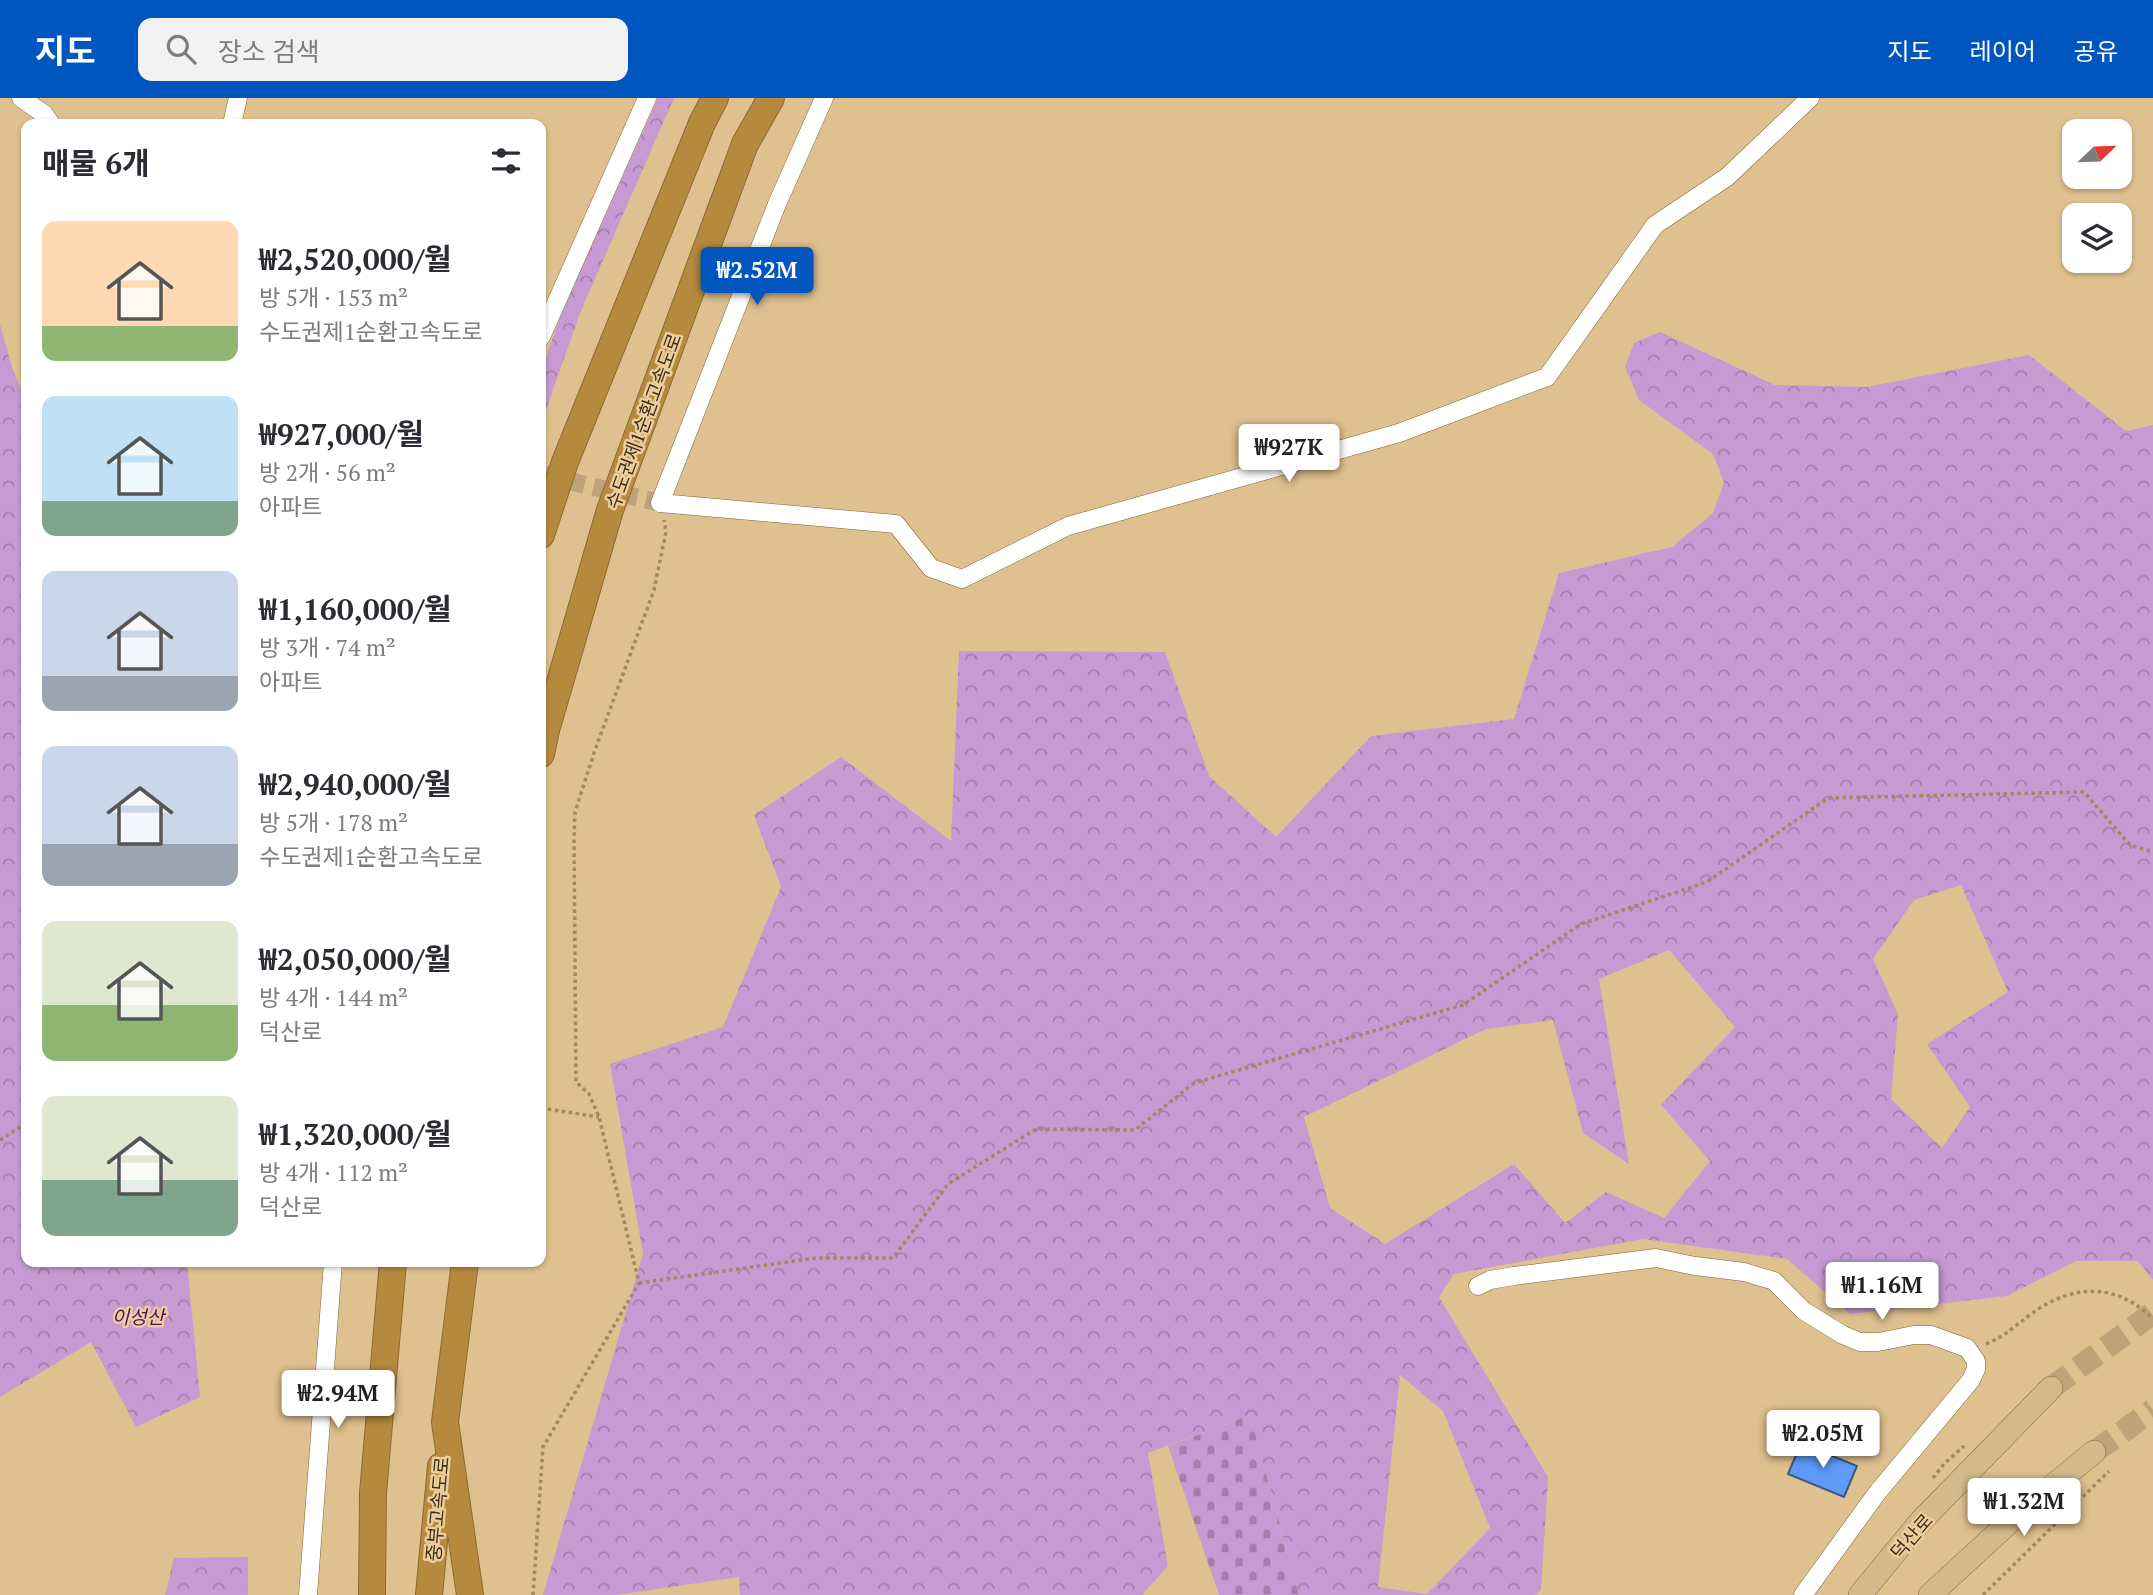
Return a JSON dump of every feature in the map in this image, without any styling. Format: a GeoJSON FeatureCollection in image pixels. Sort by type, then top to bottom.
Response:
{"type":"FeatureCollection","features":[{"type":"Feature","properties":{"kind":"highway"},"geometry":{"type":"LineString","coordinates":[[546,521],[565,463],[702,123],[715,98]]}},
{"type":"Feature","properties":{"kind":"highway","name":"수도권제1순환고속도로"},"geometry":{"type":"LineString","coordinates":[[546,730],[610,510],[745,144],[771,98]]}},
{"type":"Feature","properties":{"kind":"highway"},"geometry":{"type":"LineString","coordinates":[[372,1595],[373,1493],[393,1267]]}},
{"type":"Feature","properties":{"kind":"highway"},"geometry":{"type":"LineString","coordinates":[[464,1267],[444,1422],[470,1595]]}},
{"type":"Feature","properties":{"kind":"highway","name":"중부고속도로"},"geometry":{"type":"LineString","coordinates":[[429,1595],[444,1422]]}},
{"type":"Feature","properties":{"kind":"main road","name":"덕산로"},"geometry":{"type":"LineString","coordinates":[[1860,1595],[1920,1522],[2051,1388]]}},
{"type":"Feature","properties":{"kind":"main road"},"geometry":{"type":"LineString","coordinates":[[1930,1595],[2017,1515],[2094,1452]]}},
{"type":"Feature","properties":{"kind":"street"},"geometry":{"type":"LineString","coordinates":[[21,98],[48,119]]}},
{"type":"Feature","properties":{"kind":"street"},"geometry":{"type":"LineString","coordinates":[[233,119],[238,98]]}},
{"type":"Feature","properties":{"kind":"street"},"geometry":{"type":"LineString","coordinates":[[546,326],[647,98]]}},
{"type":"Feature","properties":{"kind":"street"},"geometry":{"type":"LineString","coordinates":[[824,98],[777,204],[660,503],[896,524],[931,568],[962,579],[1068,526],[1399,433],[1546,377],[1655,225],[1727,177],[1810,98]]}},
{"type":"Feature","properties":{"kind":"street"},"geometry":{"type":"LineString","coordinates":[[1478,1286],[1490,1280],[1514,1276],[1656,1258],[1744,1272],[1774,1281],[1804,1311],[1843,1335],[1860,1342],[1931,1335],[1973,1353],[1976,1369],[1971,1380],[1877,1493],[1803,1595]]}},
{"type":"Feature","properties":{"kind":"street"},"geometry":{"type":"LineString","coordinates":[[308,1595],[333,1267]]}},
{"type":"Feature","properties":{"kind":"path"},"geometry":{"type":"LineString","coordinates":[[533,1595],[543,1447],[639,1283],[599,1117],[589,1094],[576,1082],[573,872],[575,812],[654,590],[666,532],[660,503]]}},
{"type":"Feature","properties":{"kind":"path"},"geometry":{"type":"LineString","coordinates":[[639,1283],[816,1258],[893,1258],[948,1184],[1036,1129],[1135,1130],[1194,1083],[1463,1005],[1581,924],[1707,882],[1828,798],[2084,792],[2130,845],[2153,852]]}},
{"type":"Feature","properties":{"kind":"path"},"geometry":{"type":"LineString","coordinates":[[546,1109],[599,1117]]}},
{"type":"Feature","properties":{"kind":"path"},"geometry":{"type":"LineString","coordinates":[[0,1140],[21,1126]]}},
{"type":"Feature","properties":{"kind":"path"},"geometry":{"type":"LineString","coordinates":[[1967,1349],[1997,1340],[2031,1313],[2074,1292],[2098,1290],[2122,1296],[2142,1308],[2153,1319]]}},
{"type":"Feature","properties":{"kind":"path"},"geometry":{"type":"LineString","coordinates":[[1983,1595],[2109,1471]]}},
{"type":"Feature","properties":{"kind":"green space"},"geometry":{"type":"Polygon","coordinates":[[[658,98],[674,98],[580,313],[546,410],[546,358],[563,309],[658,98]]]}},
{"type":"Feature","properties":{"kind":"green space","name":"이성산"},"geometry":{"type":"Polygon","coordinates":[[[0,324],[21,389],[21,1267],[187,1267],[200,1397],[136,1427],[91,1342],[0,1397],[0,324]]]}},
{"type":"Feature","properties":{"kind":"green space"},"geometry":{"type":"Polygon","coordinates":[[[1660,332],[1775,385],[1867,387],[2029,355],[2126,431],[2153,425],[2153,1280],[2138,1261],[2076,1261],[2007,1296],[1850,1314],[1787,1259],[1643,1239],[1454,1274],[1439,1297],[1548,1477],[1541,1590],[1535,1595],[1299,1595],[1250,1415],[1148,1453],[1168,1566],[1142,1595],[740,1595],[739,1577],[616,1595],[543,1595],[643,1254],[610,1064],[723,1027],[781,887],[754,815],[841,757],[951,841],[959,651],[1165,652],[1209,776],[1276,837],[1371,736],[1514,719],[1559,573],[1672,547],[1713,513],[1724,482],[1713,454],[1639,400],[1625,367],[1634,343],[1660,332]],[[1961,885],[1914,900],[1873,959],[1898,1014],[1891,1099],[1942,1148],[1970,1107],[1927,1044],[2008,992],[1961,885]],[[1669,950],[1599,979],[1629,1164],[1583,1133],[1553,1020],[1486,1029],[1304,1117],[1330,1208],[1385,1244],[1514,1164],[1565,1223],[1606,1192],[1664,1218],[1710,1161],[1661,1105],[1735,1027],[1669,950]],[[1400,1375],[1378,1587],[1427,1594],[1490,1528],[1443,1411],[1400,1375]]]}},
{"type":"Feature","properties":{"kind":"green space"},"geometry":{"type":"Polygon","coordinates":[[[1250,1415],[1299,1595],[1219,1595],[1168,1446],[1250,1415]]]}},
{"type":"Feature","properties":{"kind":"green space"},"geometry":{"type":"Polygon","coordinates":[[[248,1557],[248,1595],[165,1595],[174,1558],[248,1557]]]}},
{"type":"Feature","properties":{"kind":"building"},"geometry":{"type":"Polygon","coordinates":[[[1801,1443],[1857,1466],[1844,1497],[1788,1474],[1801,1443]]]}},
{"type":"Feature","properties":{"kind":"tunnel"},"geometry":{"type":"LineString","coordinates":[[546,475],[660,503]]}},
{"type":"Feature","properties":{"kind":"tunnel"},"geometry":{"type":"LineString","coordinates":[[2051,1388],[2153,1313]]}},
{"type":"Feature","properties":{"kind":"tunnel"},"geometry":{"type":"LineString","coordinates":[[2094,1452],[2153,1410]]}}]}
